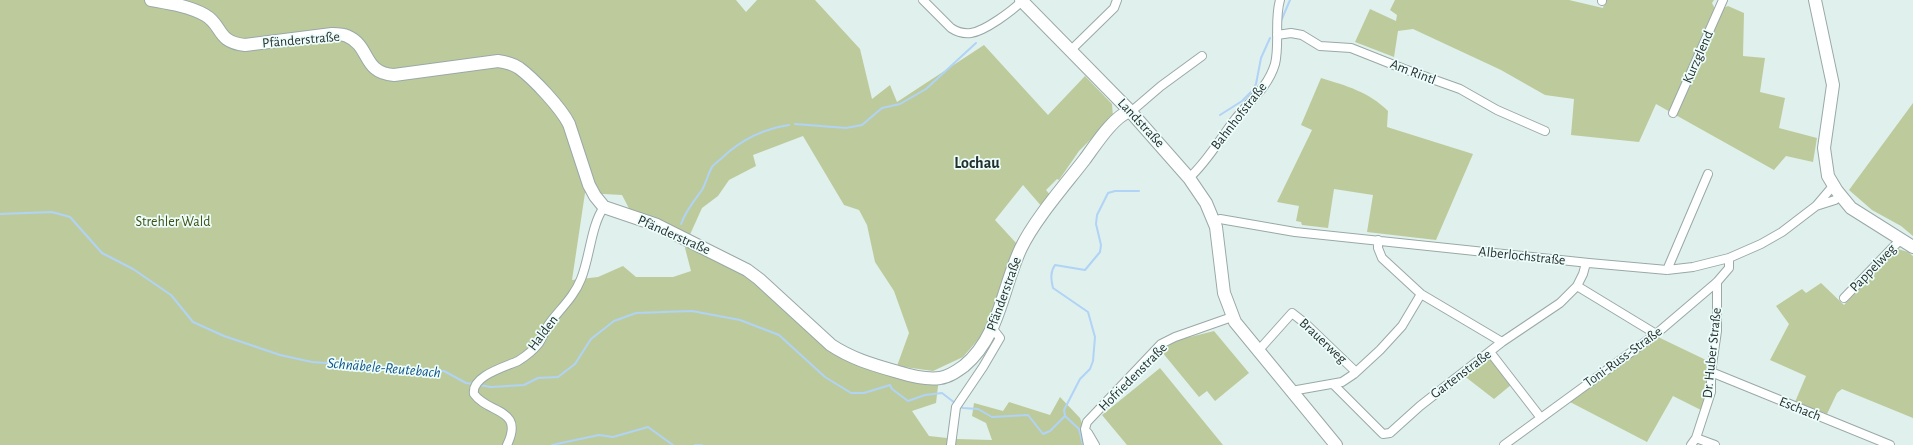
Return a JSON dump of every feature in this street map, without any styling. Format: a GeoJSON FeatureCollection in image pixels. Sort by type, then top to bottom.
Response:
{"type":"FeatureCollection","features":[{"type":"Feature","properties":{"kind":"street","name":"Pfänderstraße"},"geometry":{"type":"LineString","coordinates":[[151,0],[185,7],[206,15],[225,39],[236,44],[245,45],[332,34],[346,35],[358,44],[374,68],[385,74],[394,75],[498,61],[513,65],[526,74],[564,116],[569,124],[589,185],[595,196],[604,207],[657,225],[747,270],[759,279],[831,345],[857,360],[920,378],[939,378],[959,370],[972,359],[983,346],[993,329],[1018,256],[1029,234],[1101,137],[1120,116],[1130,111]]}},
{"type":"Feature","properties":{"kind":"street"},"geometry":{"type":"LineString","coordinates":[[923,0],[951,28],[965,33],[983,29],[1022,1]]}},
{"type":"Feature","properties":{"kind":"street"},"geometry":{"type":"LineString","coordinates":[[1070,51],[1114,8],[1117,0]]}},
{"type":"Feature","properties":{"kind":"street","name":"Bahnhofstraße"},"geometry":{"type":"LineString","coordinates":[[1189,178],[1204,161],[1237,117],[1263,88],[1274,64],[1277,35],[1276,20],[1280,0]]}},
{"type":"Feature","properties":{"kind":"street","name":"Kurzglend"},"geometry":{"type":"LineString","coordinates":[[1673,113],[1723,0]]}},
{"type":"Feature","properties":{"kind":"street"},"geometry":{"type":"LineString","coordinates":[[1815,0],[1833,85],[1824,148],[1826,168],[1837,191],[1860,215],[1901,238],[1913,247]]}},
{"type":"Feature","properties":{"kind":"street","name":"Landstraße"},"geometry":{"type":"LineString","coordinates":[[1022,1],[1130,111],[1189,178],[1206,203],[1214,221],[1219,244],[1224,293],[1232,317]]}},
{"type":"Feature","properties":{"kind":"street","name":"Am Rintl"},"geometry":{"type":"LineString","coordinates":[[1277,35],[1302,35],[1320,46],[1351,48],[1460,89],[1497,110],[1545,131]]}},
{"type":"Feature","properties":{"kind":"street"},"geometry":{"type":"LineString","coordinates":[[1130,111],[1134,110],[1161,86],[1202,56]]}},
{"type":"Feature","properties":{"kind":"street"},"geometry":{"type":"LineString","coordinates":[[1667,270],[1708,174]]}},
{"type":"Feature","properties":{"kind":"street","name":"Alberlochstraße"},"geometry":{"type":"LineString","coordinates":[[1816,206],[1835,200],[1837,191]]}},
{"type":"Feature","properties":{"kind":"street","name":"Alberlochstraße"},"geometry":{"type":"LineString","coordinates":[[1214,221],[1222,220],[1295,232],[1586,263],[1667,270],[1687,268],[1729,258],[1761,244],[1782,232],[1837,191]]}},
{"type":"Feature","properties":{"kind":"street","name":"Halden"},"geometry":{"type":"LineString","coordinates":[[507,445],[512,430],[508,417],[505,413],[481,401],[474,394],[475,388],[482,379],[518,360],[532,351],[540,342],[549,325],[571,297],[581,279],[592,244],[596,220],[604,207]]}},
{"type":"Feature","properties":{"kind":"street","name":"Pappelweg"},"geometry":{"type":"LineString","coordinates":[[1844,298],[1901,238]]}},
{"type":"Feature","properties":{"kind":"street"},"geometry":{"type":"LineString","coordinates":[[1378,240],[1378,248],[1382,258],[1421,294],[1502,342]]}},
{"type":"Feature","properties":{"kind":"street","name":"Toni-Russ-Straße"},"geometry":{"type":"LineString","coordinates":[[1504,445],[1656,334],[1717,282],[1729,268],[1729,258]]}},
{"type":"Feature","properties":{"kind":"street","name":"Gartenstraße"},"geometry":{"type":"LineString","coordinates":[[1333,384],[1383,434],[1390,433],[1420,406],[1502,342],[1560,303],[1577,286],[1583,274],[1586,263]]}},
{"type":"Feature","properties":{"kind":"street","name":"Dr. Huber Straße"},"geometry":{"type":"LineString","coordinates":[[1693,441],[1711,392],[1711,372],[1717,331],[1717,282]]}},
{"type":"Feature","properties":{"kind":"street"},"geometry":{"type":"LineString","coordinates":[[1577,286],[1656,334]]}},
{"type":"Feature","properties":{"kind":"street"},"geometry":{"type":"LineString","coordinates":[[1292,394],[1297,390],[1342,382],[1356,372],[1380,350],[1402,326],[1421,294]]}},
{"type":"Feature","properties":{"kind":"street","name":"Brauerweg"},"geometry":{"type":"LineString","coordinates":[[1258,351],[1292,313],[1306,324],[1356,372]]}},
{"type":"Feature","properties":{"kind":"street"},"geometry":{"type":"LineString","coordinates":[[1232,317],[1292,394],[1336,445]]}},
{"type":"Feature","properties":{"kind":"street","name":"Hofriedenstraße"},"geometry":{"type":"LineString","coordinates":[[1086,429],[1087,422],[1161,344],[1175,337],[1232,317]]}},
{"type":"Feature","properties":{"kind":"street"},"geometry":{"type":"LineString","coordinates":[[951,445],[958,405],[1000,338],[993,329]]}},
{"type":"Feature","properties":{"kind":"street"},"geometry":{"type":"LineString","coordinates":[[1490,352],[1541,418]]}},
{"type":"Feature","properties":{"kind":"street","name":"Eschach"},"geometry":{"type":"LineString","coordinates":[[1711,372],[1890,445]]}},
{"type":"Feature","properties":{"kind":"street"},"geometry":{"type":"LineString","coordinates":[[1086,429],[1088,445]]}},
{"type":"Feature","properties":{"kind":"street"},"geometry":{"type":"LineString","coordinates":[[1086,429],[1096,445]]}},
{"type":"Feature","properties":{"kind":"street"},"geometry":{"type":"LineString","coordinates":[[1693,441],[1716,445]]}},
{"type":"Feature","properties":{"kind":"green space","name":"Strehler Wald"},"geometry":{"type":"Polygon","coordinates":[[[0,0],[736,0],[746,12],[757,0],[815,0],[860,49],[872,99],[890,85],[897,102],[984,45],[1048,115],[1085,76],[1112,104],[1113,117],[1079,151],[1059,180],[1057,179],[1046,190],[1052,197],[1043,208],[1023,185],[995,220],[1017,244],[990,320],[982,335],[963,357],[933,371],[897,366],[909,333],[894,291],[875,262],[867,225],[859,210],[844,205],[803,136],[753,155],[756,166],[729,180],[718,196],[702,208],[688,239],[747,270],[843,353],[939,378],[936,403],[912,411],[929,436],[956,439],[992,440],[986,423],[972,416],[974,403],[1003,411],[1009,402],[1050,415],[1060,397],[1080,418],[1090,445],[0,445],[0,0]],[[585,193],[572,280],[598,277],[623,266],[636,277],[673,277],[691,271],[685,248],[688,239],[634,218],[622,195],[585,193]]]}},
{"type":"Feature","properties":{"kind":"green space"},"geometry":{"type":"Polygon","coordinates":[[[1395,0],[1569,0],[1603,8],[1605,0],[1714,0],[1712,3],[1716,11],[1728,6],[1744,13],[1743,56],[1765,58],[1760,92],[1785,98],[1779,128],[1817,138],[1813,162],[1786,156],[1774,170],[1656,104],[1639,142],[1571,135],[1574,99],[1545,95],[1501,70],[1413,29],[1398,31],[1394,57],[1355,42],[1370,9],[1396,21],[1397,15],[1390,10],[1395,0]]]}},
{"type":"Feature","properties":{"kind":"green space"},"geometry":{"type":"Polygon","coordinates":[[[1321,78],[1357,90],[1381,104],[1388,111],[1387,127],[1473,154],[1436,240],[1367,232],[1373,195],[1334,189],[1328,228],[1302,225],[1301,222],[1296,221],[1299,206],[1277,202],[1312,130],[1301,125],[1321,78]]]}},
{"type":"Feature","properties":{"kind":"green space"},"geometry":{"type":"Polygon","coordinates":[[[1913,103],[1913,236],[1901,226],[1872,210],[1849,190],[1913,103]]]}},
{"type":"Feature","properties":{"kind":"green space"},"geometry":{"type":"Polygon","coordinates":[[[1898,249],[1908,252],[1913,256],[1913,418],[1842,389],[1837,393],[1827,414],[1795,402],[1806,376],[1770,360],[1789,324],[1776,306],[1802,289],[1806,293],[1821,283],[1844,305],[1898,249]]]}},
{"type":"Feature","properties":{"kind":"green space"},"geometry":{"type":"Polygon","coordinates":[[[1214,331],[1249,373],[1215,401],[1207,391],[1199,397],[1162,352],[1174,341],[1214,331]]]}},
{"type":"Feature","properties":{"kind":"green space"},"geometry":{"type":"Polygon","coordinates":[[[1658,337],[1706,360],[1707,390],[1701,410],[1673,396],[1647,442],[1570,402],[1658,337]]]}},
{"type":"Feature","properties":{"kind":"green space"},"geometry":{"type":"Polygon","coordinates":[[[1486,358],[1491,358],[1511,385],[1494,399],[1463,375],[1486,358]]]}},
{"type":"Feature","properties":{"kind":"green space"},"geometry":{"type":"Polygon","coordinates":[[[1160,368],[1223,445],[1127,445],[1102,415],[1160,368]]]}},
{"type":"Feature","properties":{"kind":"waterway"},"geometry":{"type":"LineString","coordinates":[[1281,21],[1290,0]]}},
{"type":"Feature","properties":{"kind":"waterway"},"geometry":{"type":"LineString","coordinates":[[1220,115],[1242,101],[1252,91],[1256,84],[1261,58],[1270,38]]}},
{"type":"Feature","properties":{"kind":"waterway"},"geometry":{"type":"LineString","coordinates":[[795,124],[846,128],[862,125],[882,108],[900,104],[926,89],[976,43]]}},
{"type":"Feature","properties":{"kind":"waterway"},"geometry":{"type":"LineString","coordinates":[[681,224],[688,210],[702,190],[712,167],[715,164],[745,140],[770,129],[789,125]]}},
{"type":"Feature","properties":{"kind":"waterway"},"geometry":{"type":"LineString","coordinates":[[1083,445],[1079,429],[1065,416],[1064,410],[1080,379],[1090,369],[1093,361],[1095,337],[1088,312],[1053,288],[1051,279],[1053,268],[1055,265],[1085,270],[1100,252],[1101,245],[1096,224],[1097,215],[1108,193],[1115,191],[1139,191]]}},
{"type":"Feature","properties":{"kind":"waterway","name":"Schnäbele-Reutebach"},"geometry":{"type":"LineString","coordinates":[[0,214],[52,212],[70,217],[102,253],[133,269],[171,295],[193,322],[224,336],[280,355],[312,362],[444,371],[466,383],[474,384]]}},
{"type":"Feature","properties":{"kind":"waterway","name":"Schnäbele-Reutebach"},"geometry":{"type":"LineString","coordinates":[[479,385],[491,387],[524,385],[538,378],[558,377],[575,364],[591,339],[614,321],[636,313],[692,311],[740,320],[779,335],[825,377],[851,393],[864,393],[890,385],[892,389],[908,401],[925,395],[942,393],[955,403]]}},
{"type":"Feature","properties":{"kind":"waterway","name":"Schnäbele-Reutebach"},"geometry":{"type":"LineString","coordinates":[[959,406],[963,408],[978,409],[992,417],[1028,415],[1043,434],[1050,431],[1065,416]]}},
{"type":"Feature","properties":{"kind":"waterway"},"geometry":{"type":"LineString","coordinates":[[552,445],[599,435],[613,437],[648,427],[673,445]]}},
{"type":"Feature","properties":{"kind":"waterway"},"geometry":{"type":"LineString","coordinates":[[695,445],[702,445]]}},
{"type":"Feature","properties":{"kind":"district","name":"Lochau"},"geometry":{"type":"Point","coordinates":[977,163]}}]}
